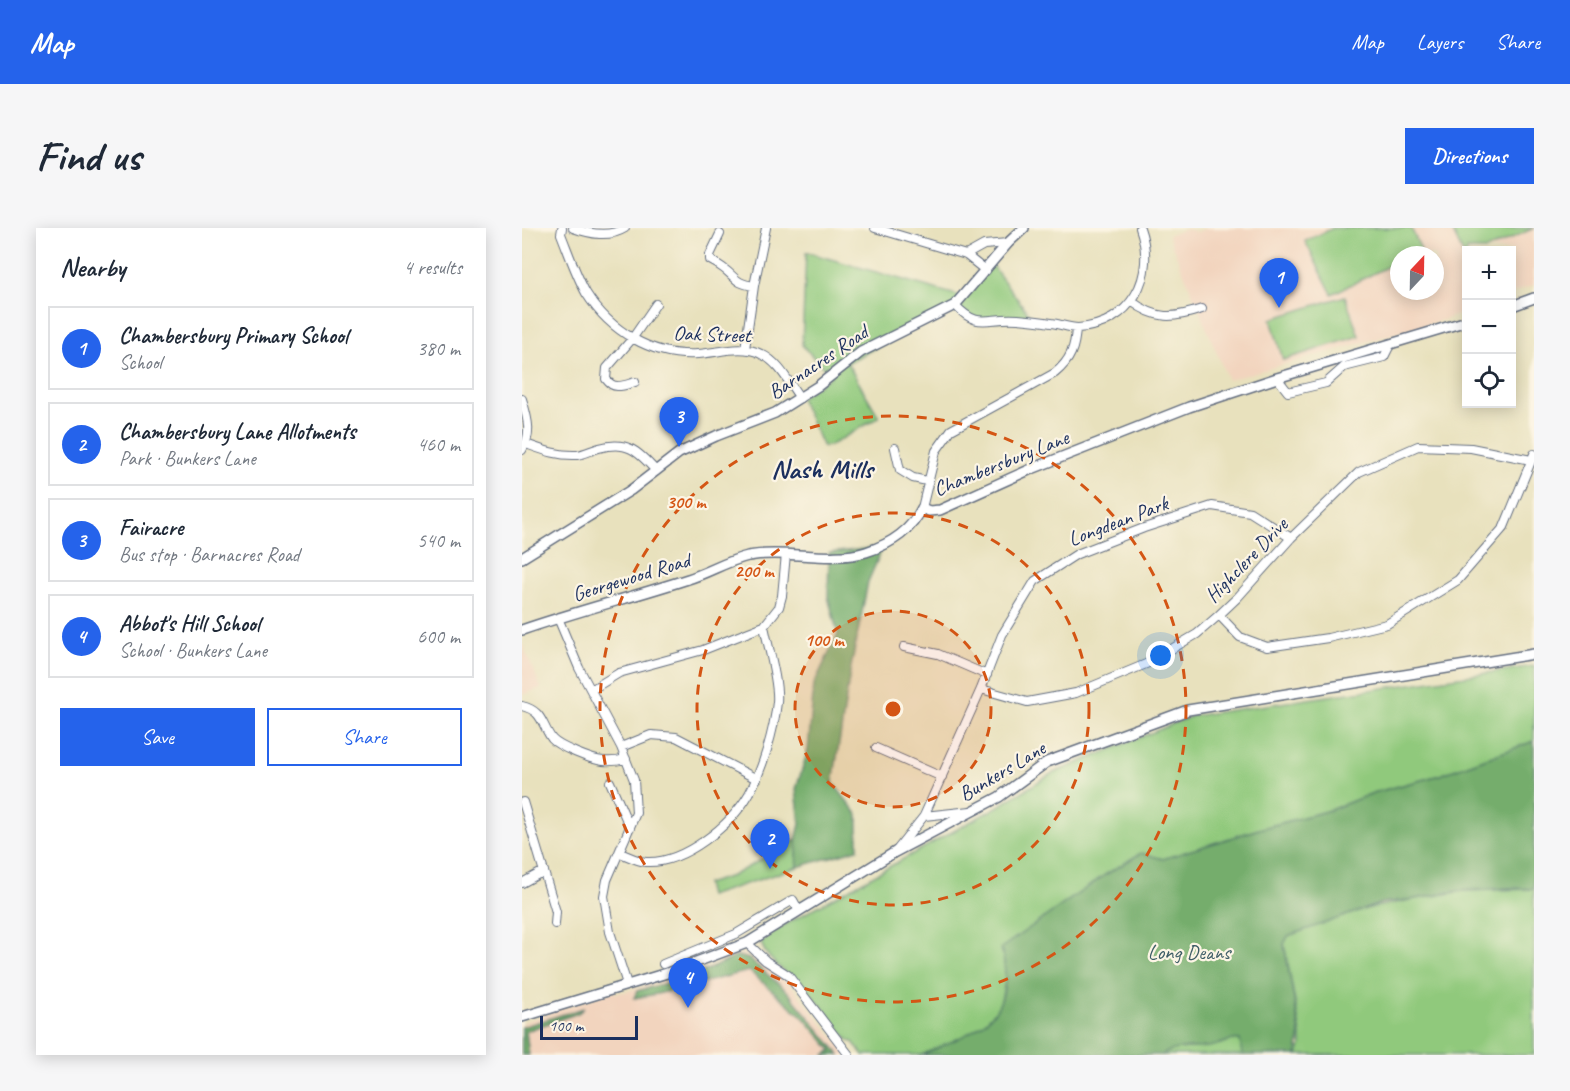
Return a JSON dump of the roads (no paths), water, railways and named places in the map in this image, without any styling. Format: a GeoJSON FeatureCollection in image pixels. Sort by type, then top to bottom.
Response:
{"type":"FeatureCollection","features":[{"type":"Feature","properties":{"kind":"street","name":"Oak Street"},"geometry":{"type":"LineString","coordinates":[[562,228],[561,234],[586,292],[602,315],[632,339],[653,348],[676,353],[696,354],[745,349],[762,354],[779,368],[800,398]]}},
{"type":"Feature","properties":{"kind":"street"},"geometry":{"type":"LineString","coordinates":[[573,228],[587,234],[620,232],[625,228]]}},
{"type":"Feature","properties":{"kind":"street"},"geometry":{"type":"LineString","coordinates":[[745,349],[754,286],[766,228]]}},
{"type":"Feature","properties":{"kind":"street"},"geometry":{"type":"LineString","coordinates":[[875,228],[966,255],[986,271]]}},
{"type":"Feature","properties":{"kind":"street","name":"Barnacres Road"},"geometry":{"type":"LineString","coordinates":[[522,558],[631,490],[679,453],[775,413],[800,398],[861,352],[955,305],[1008,243],[1024,228]]}},
{"type":"Feature","properties":{"kind":"street"},"geometry":{"type":"LineString","coordinates":[[955,305],[966,317],[976,321],[1009,318],[1050,322],[1076,328],[1104,324],[1120,314],[1142,283],[1146,266],[1146,251],[1140,228]]}},
{"type":"Feature","properties":{"kind":"street"},"geometry":{"type":"LineString","coordinates":[[720,234],[710,260],[724,268],[734,280],[754,286]]}},
{"type":"Feature","properties":{"kind":"street"},"geometry":{"type":"LineString","coordinates":[[966,255],[984,245],[1008,243]]}},
{"type":"Feature","properties":{"kind":"street"},"geometry":{"type":"LineString","coordinates":[[1516,305],[1534,298]]}},
{"type":"Feature","properties":{"kind":"street"},"geometry":{"type":"LineString","coordinates":[[1131,301],[1153,315],[1170,317],[1202,309]]}},
{"type":"Feature","properties":{"kind":"street"},"geometry":{"type":"LineString","coordinates":[[635,382],[618,387],[610,385],[606,379],[607,368],[632,339],[656,304]]}},
{"type":"Feature","properties":{"kind":"street","name":"Chambersbury Lane"},"geometry":{"type":"LineString","coordinates":[[786,554],[845,555],[871,550],[890,542],[909,529],[922,508],[929,511],[940,510],[1029,470],[1189,407],[1462,323]]}},
{"type":"Feature","properties":{"kind":"street"},"geometry":{"type":"LineString","coordinates":[[922,508],[936,451],[951,430],[1064,366],[1074,349],[1076,328]]}},
{"type":"Feature","properties":{"kind":"street","name":"Chambersbury Lane"},"geometry":{"type":"LineString","coordinates":[[1277,378],[1288,392],[1326,382],[1344,367],[1384,357],[1390,345]]}},
{"type":"Feature","properties":{"kind":"street"},"geometry":{"type":"LineString","coordinates":[[522,399],[529,425],[524,447],[557,455],[579,455],[612,444],[625,446],[639,452],[656,471]]}},
{"type":"Feature","properties":{"kind":"street","name":"Highclere Drive"},"geometry":{"type":"LineString","coordinates":[[981,689],[1027,702],[1076,693],[1146,664],[1197,634],[1219,615],[1291,538],[1359,472],[1418,446],[1471,448],[1533,457]]}},
{"type":"Feature","properties":{"kind":"street"},"geometry":{"type":"LineString","coordinates":[[895,448],[900,470],[914,478],[927,481]]}},
{"type":"Feature","properties":{"kind":"street"},"geometry":{"type":"LineString","coordinates":[[1219,615],[1240,637],[1267,647],[1328,638],[1387,624],[1458,580],[1504,527],[1533,457]]}},
{"type":"Feature","properties":{"kind":"street","name":"Longdean Park"},"geometry":{"type":"LineString","coordinates":[[895,852],[924,816],[981,689],[1002,635],[1035,581],[1077,554],[1144,528],[1212,506],[1250,512],[1291,538]]}},
{"type":"Feature","properties":{"kind":"street"},"geometry":{"type":"LineString","coordinates":[[591,690],[619,673],[703,650],[764,626],[779,607],[786,554]]}},
{"type":"Feature","properties":{"kind":"street","name":"Georgewood Road"},"geometry":{"type":"LineString","coordinates":[[522,630],[687,579],[742,558],[786,554]]}},
{"type":"Feature","properties":{"kind":"street"},"geometry":{"type":"LineString","coordinates":[[558,618],[579,668],[621,747],[634,780],[636,813],[608,880],[604,896],[610,932],[627,984]]}},
{"type":"Feature","properties":{"kind":"street"},"geometry":{"type":"LineString","coordinates":[[620,853],[646,862],[664,860],[685,853],[711,836],[730,818],[747,796],[765,757],[777,701],[764,626]]}},
{"type":"Feature","properties":{"kind":"street"},"geometry":{"type":"LineString","coordinates":[[904,648],[938,654],[987,675]]}},
{"type":"Feature","properties":{"kind":"street","name":"Bunkers Lane"},"geometry":{"type":"LineString","coordinates":[[522,1017],[667,973],[747,943],[895,852],[999,797],[1047,762],[1188,710],[1534,654]]}},
{"type":"Feature","properties":{"kind":"street"},"geometry":{"type":"LineString","coordinates":[[522,706],[538,713],[553,740],[566,747],[601,761],[615,762],[626,759]]}},
{"type":"Feature","properties":{"kind":"street"},"geometry":{"type":"LineString","coordinates":[[621,747],[651,735],[676,737],[756,779]]}},
{"type":"Feature","properties":{"kind":"street"},"geometry":{"type":"LineString","coordinates":[[876,748],[942,777]]}},
{"type":"Feature","properties":{"kind":"street"},"geometry":{"type":"LineString","coordinates":[[610,782],[630,828]]}},
{"type":"Feature","properties":{"kind":"street"},"geometry":{"type":"LineString","coordinates":[[523,802],[556,912],[555,924]]}},
{"type":"Feature","properties":{"kind":"street"},"geometry":{"type":"LineString","coordinates":[[924,816],[972,811]]}},
{"type":"Feature","properties":{"kind":"street"},"geometry":{"type":"LineString","coordinates":[[522,883],[544,871]]}},
{"type":"Feature","properties":{"kind":"street"},"geometry":{"type":"LineString","coordinates":[[663,964],[736,934],[793,900],[800,911]]}},
{"type":"Feature","properties":{"kind":"street"},"geometry":{"type":"LineString","coordinates":[[747,943],[766,961],[788,975],[849,1055]]}},
{"type":"Feature","properties":{"kind":"place","name":"Chambersbury Primary School"},"geometry":{"type":"Point","coordinates":[1279,308]}},
{"type":"Feature","properties":{"kind":"place","name":"Fairacre"},"geometry":{"type":"Point","coordinates":[679,447]}},
{"type":"Feature","properties":{"kind":"place","name":"Chambersbury Lane Allotments"},"geometry":{"type":"Point","coordinates":[770,869]}},
{"type":"Feature","properties":{"kind":"place","name":"Abbot's Hill School"},"geometry":{"type":"Point","coordinates":[688,1008]}},
{"type":"Feature","properties":{"kind":"district","name":"Nash Mills"},"geometry":{"type":"Point","coordinates":[822,469]}},
{"type":"Feature","properties":{"kind":"park label","name":"Long Deans"},"geometry":{"type":"Point","coordinates":[1189,952]}}]}
